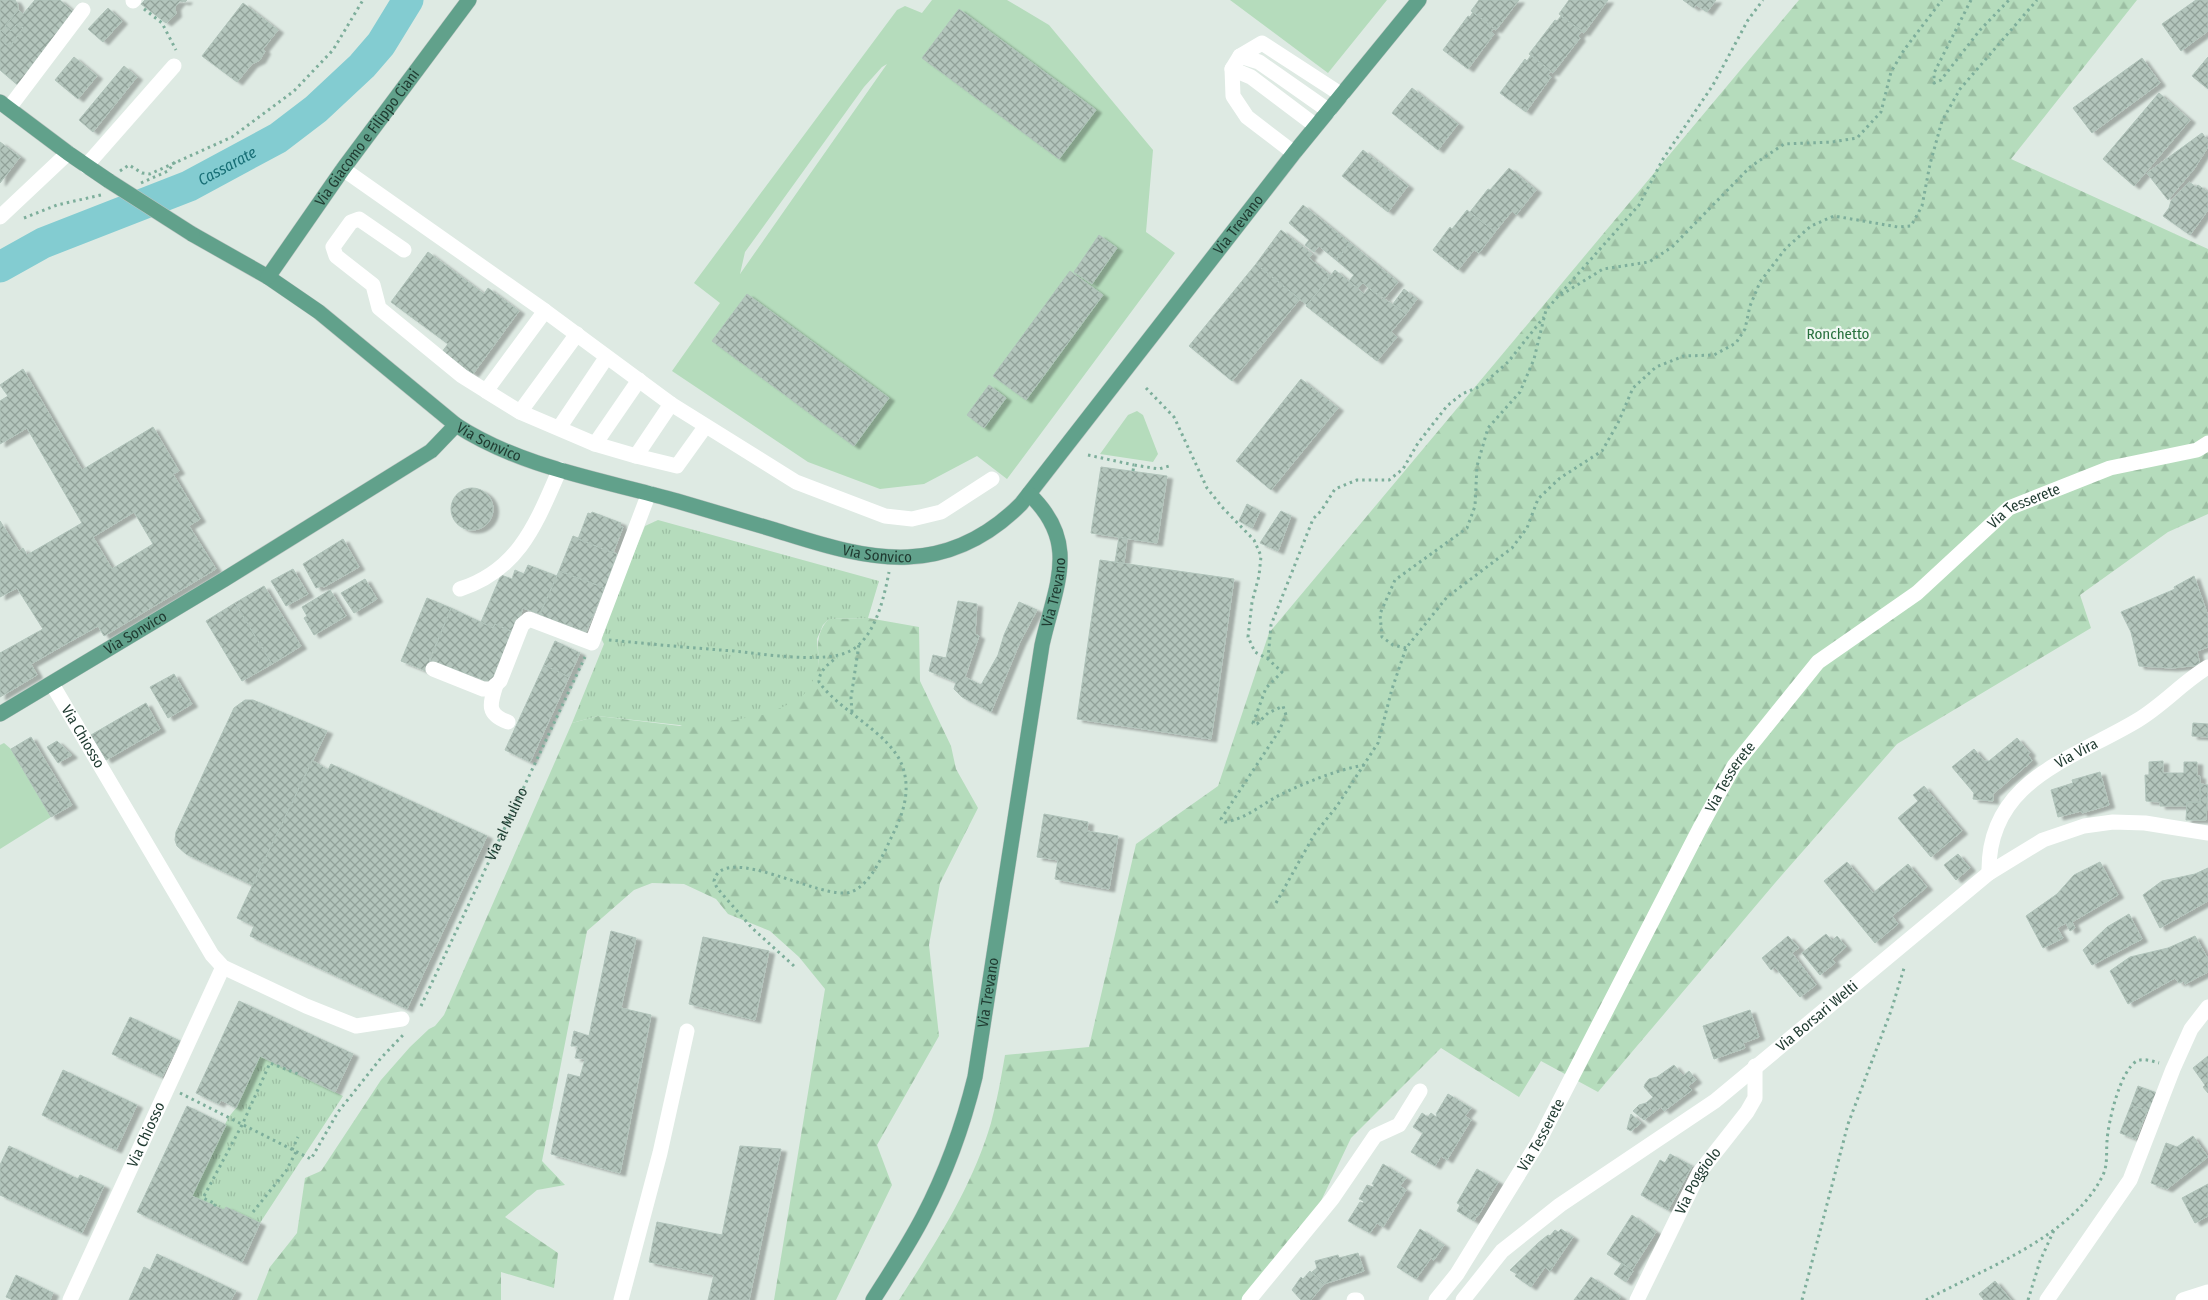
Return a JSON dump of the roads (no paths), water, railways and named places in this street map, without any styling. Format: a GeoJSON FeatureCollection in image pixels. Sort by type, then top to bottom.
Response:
{"type":"FeatureCollection","features":[{"type":"Feature","properties":{"kind":"main road","name":"Via Giacomo e Filippo Ciani"},"geometry":{"type":"LineString","coordinates":[[268,278],[343,168],[470,0]]}},
{"type":"Feature","properties":{"kind":"main road","name":"Via Trevano"},"geometry":{"type":"LineString","coordinates":[[873,1300],[918,1226],[937,1188],[957,1138],[974,1077],[1042,645],[1057,588],[1061,563],[1054,526],[1045,509],[1029,494],[1294,153],[1418,0]]}},
{"type":"Feature","properties":{"kind":"main road"},"geometry":{"type":"LineString","coordinates":[[4,105],[86,166],[106,187],[268,278],[319,312],[456,425]]}},
{"type":"Feature","properties":{"kind":"main road","name":"Via Sonvico"},"geometry":{"type":"LineString","coordinates":[[0,714],[431,451],[456,425],[494,446],[560,469],[815,542],[860,553],[892,557],[927,555],[950,550],[969,542],[992,530],[1029,494]]}},
{"type":"Feature","properties":{"kind":"street"},"geometry":{"type":"LineString","coordinates":[[4,105],[83,10]]}},
{"type":"Feature","properties":{"kind":"street"},"geometry":{"type":"LineString","coordinates":[[1294,153],[1247,117],[1233,96],[1236,63],[1262,42],[1342,95]]}},
{"type":"Feature","properties":{"kind":"street"},"geometry":{"type":"LineString","coordinates":[[1236,63],[1259,62],[1329,111]]}},
{"type":"Feature","properties":{"kind":"street"},"geometry":{"type":"LineString","coordinates":[[1236,63],[1251,77],[1316,126]]}},
{"type":"Feature","properties":{"kind":"street"},"geometry":{"type":"LineString","coordinates":[[86,166],[174,66]]}},
{"type":"Feature","properties":{"kind":"street"},"geometry":{"type":"LineString","coordinates":[[0,217],[68,153]]}},
{"type":"Feature","properties":{"kind":"street"},"geometry":{"type":"LineString","coordinates":[[343,168],[545,310],[606,358],[671,404],[705,427],[796,482],[885,516],[912,519],[941,512],[992,479]]}},
{"type":"Feature","properties":{"kind":"street"},"geometry":{"type":"LineString","coordinates":[[404,250],[359,219],[351,222],[333,246],[336,256],[373,285],[379,308],[462,376],[520,412],[595,444],[677,466],[705,427]]}},
{"type":"Feature","properties":{"kind":"street"},"geometry":{"type":"LineString","coordinates":[[486,391],[545,310]]}},
{"type":"Feature","properties":{"kind":"street"},"geometry":{"type":"LineString","coordinates":[[520,412],[577,334]]}},
{"type":"Feature","properties":{"kind":"street"},"geometry":{"type":"LineString","coordinates":[[559,428],[606,358]]}},
{"type":"Feature","properties":{"kind":"street"},"geometry":{"type":"LineString","coordinates":[[595,444],[639,380]]}},
{"type":"Feature","properties":{"kind":"street"},"geometry":{"type":"LineString","coordinates":[[636,456],[671,404]]}},
{"type":"Feature","properties":{"kind":"street","name":"Via Tesserete"},"geometry":{"type":"LineString","coordinates":[[1436,1300],[1457,1274],[1539,1140],[1701,826],[1734,766],[1818,662],[1917,593],[2009,508],[2110,468],[2198,450],[2208,443]]}},
{"type":"Feature","properties":{"kind":"street"},"geometry":{"type":"LineString","coordinates":[[460,589],[476,584],[497,571],[516,553],[534,528],[560,469]]}},
{"type":"Feature","properties":{"kind":"street"},"geometry":{"type":"LineString","coordinates":[[508,722],[496,718],[492,713],[491,705],[496,686],[522,625],[529,619],[593,641],[649,493]]}},
{"type":"Feature","properties":{"kind":"street","name":"Via Vira"},"geometry":{"type":"LineString","coordinates":[[1989,873],[1989,856],[2000,821],[2016,795],[2046,769],[2139,719],[2193,676],[2208,667]]}},
{"type":"Feature","properties":{"kind":"street"},"geometry":{"type":"LineString","coordinates":[[434,669],[484,689],[491,689],[496,686]]}},
{"type":"Feature","properties":{"kind":"street","name":"Via Chiosso"},"geometry":{"type":"LineString","coordinates":[[52,684],[212,955],[223,968],[306,1006],[356,1026],[405,1023]]}},
{"type":"Feature","properties":{"kind":"street","name":"Via Borsari Welti"},"geometry":{"type":"LineString","coordinates":[[1463,1300],[1502,1251],[1560,1205],[1715,1101],[1989,873],[2043,840],[2084,826],[2113,822],[2145,823],[2208,833]]}},
{"type":"Feature","properties":{"kind":"street","name":"Via Chiosso"},"geometry":{"type":"LineString","coordinates":[[70,1300],[223,968]]}},
{"type":"Feature","properties":{"kind":"street"},"geometry":{"type":"LineString","coordinates":[[2047,1300],[2130,1180],[2173,1068],[2191,1029],[2208,1007]]}},
{"type":"Feature","properties":{"kind":"street"},"geometry":{"type":"LineString","coordinates":[[621,1300],[660,1152],[687,1031]]}},
{"type":"Feature","properties":{"kind":"street","name":"Via Poggiolo"},"geometry":{"type":"LineString","coordinates":[[1637,1300],[1699,1173],[1747,1112],[1755,1098],[1756,1066]]}},
{"type":"Feature","properties":{"kind":"street"},"geometry":{"type":"LineString","coordinates":[[1249,1300],[1332,1199],[1375,1136],[1399,1125],[1420,1091]]}},
{"type":"Feature","properties":{"kind":"street"},"geometry":{"type":"LineString","coordinates":[[2183,1300],[2208,1292]]}},
{"type":"Feature","properties":{"kind":"waterway","name":"Cassarate"},"geometry":{"type":"LineString","coordinates":[[0,267],[43,243],[189,186],[278,138],[316,109],[362,66],[381,44],[408,0]]}},
{"type":"Feature","properties":{"kind":"park label","name":"Ronchetto"},"geometry":{"type":"Point","coordinates":[1838,334]}}]}
